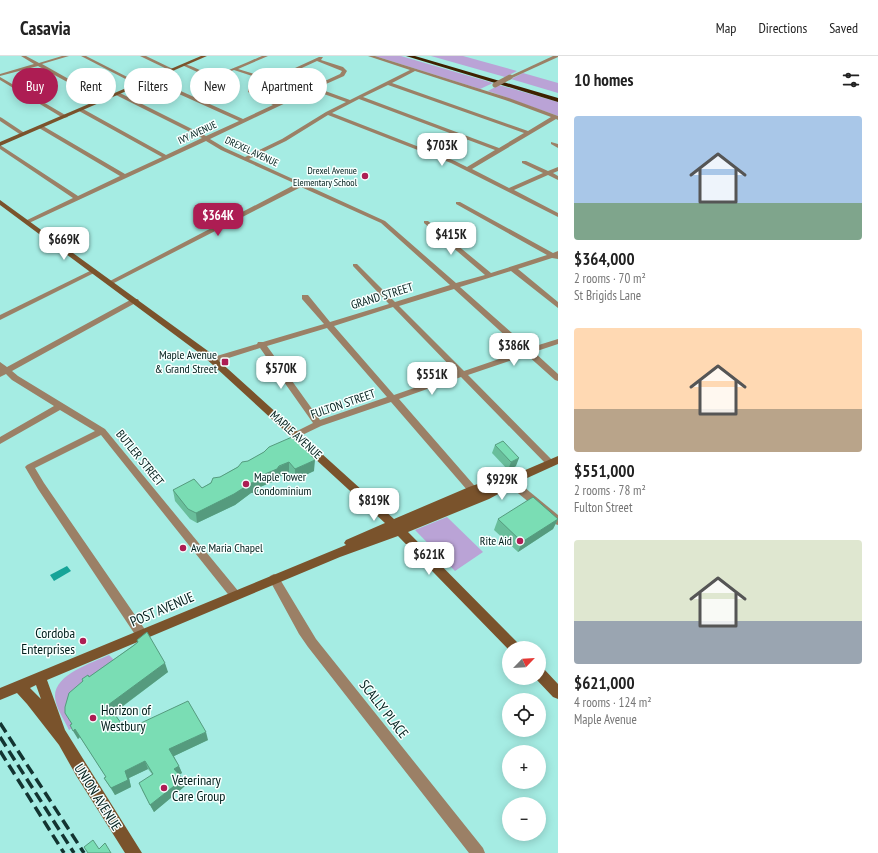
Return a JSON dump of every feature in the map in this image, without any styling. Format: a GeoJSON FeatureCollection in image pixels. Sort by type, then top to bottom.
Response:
{"type":"FeatureCollection","features":[{"type":"Feature","properties":{"kind":"highway"},"geometry":{"type":"LineString","coordinates":[[409,56],[558,100]]}},
{"type":"Feature","properties":{"kind":"highway"},"geometry":{"type":"LineString","coordinates":[[423,56],[558,95]]}},
{"type":"Feature","properties":{"kind":"main road"},"geometry":{"type":"LineString","coordinates":[[178,68],[203,56]]}},
{"type":"Feature","properties":{"kind":"main road"},"geometry":{"type":"LineString","coordinates":[[118,94],[124,92]]}},
{"type":"Feature","properties":{"kind":"main road"},"geometry":{"type":"LineString","coordinates":[[0,144],[95,104]]}},
{"type":"Feature","properties":{"kind":"main road","name":"MAPLE AVENUE"},"geometry":{"type":"LineString","coordinates":[[0,202],[110,282],[213,360],[396,527],[508,641]]}},
{"type":"Feature","properties":{"kind":"main road","name":"POST AVENUE"},"geometry":{"type":"LineString","coordinates":[[0,694],[337,553],[374,541],[396,527],[476,494],[501,489],[510,481],[554,462]]}},
{"type":"Feature","properties":{"kind":"main road","name":"UNION AVENUE"},"geometry":{"type":"LineString","coordinates":[[40,677],[43,689],[64,740],[82,772],[134,853]]}},
{"type":"Feature","properties":{"kind":"main road"},"geometry":{"type":"LineString","coordinates":[[546,680],[558,693]]}},
{"type":"Feature","properties":{"kind":"main road","name":"UNION AVENUE"},"geometry":{"type":"LineString","coordinates":[[18,686],[32,699],[64,740]]}},
{"type":"Feature","properties":{"kind":"street"},"geometry":{"type":"LineString","coordinates":[[23,56],[66,79]]}},
{"type":"Feature","properties":{"kind":"street"},"geometry":{"type":"LineString","coordinates":[[0,75],[67,56]]}},
{"type":"Feature","properties":{"kind":"street"},"geometry":{"type":"LineString","coordinates":[[83,56],[124,76]]}},
{"type":"Feature","properties":{"kind":"street"},"geometry":{"type":"LineString","coordinates":[[142,56],[169,68]]}},
{"type":"Feature","properties":{"kind":"street"},"geometry":{"type":"LineString","coordinates":[[237,68],[266,56]]}},
{"type":"Feature","properties":{"kind":"street"},"geometry":{"type":"LineString","coordinates":[[297,68],[325,56]]}},
{"type":"Feature","properties":{"kind":"street"},"geometry":{"type":"LineString","coordinates":[[370,56],[482,91],[557,117]]}},
{"type":"Feature","properties":{"kind":"street"},"geometry":{"type":"LineString","coordinates":[[482,91],[557,56]]}},
{"type":"Feature","properties":{"kind":"street","name":"IVY AVENUE"},"geometry":{"type":"LineString","coordinates":[[317,60],[341,68],[345,71],[342,75],[327,82]]}},
{"type":"Feature","properties":{"kind":"street"},"geometry":{"type":"LineString","coordinates":[[184,66],[190,68]]}},
{"type":"Feature","properties":{"kind":"street"},"geometry":{"type":"LineString","coordinates":[[245,159],[284,140],[328,113],[414,70]]}},
{"type":"Feature","properties":{"kind":"street"},"geometry":{"type":"LineString","coordinates":[[0,78],[65,116]]}},
{"type":"Feature","properties":{"kind":"street"},"geometry":{"type":"LineString","coordinates":[[387,83],[528,133]]}},
{"type":"Feature","properties":{"kind":"street","name":"DREXEL AVENUE"},"geometry":{"type":"LineString","coordinates":[[118,94],[245,159],[383,222],[558,378]]}},
{"type":"Feature","properties":{"kind":"street"},"geometry":{"type":"LineString","coordinates":[[182,94],[242,121]]}},
{"type":"Feature","properties":{"kind":"street"},"geometry":{"type":"LineString","coordinates":[[327,94],[350,102]]}},
{"type":"Feature","properties":{"kind":"street"},"geometry":{"type":"LineString","coordinates":[[358,98],[499,150]]}},
{"type":"Feature","properties":{"kind":"street","name":"IVY AVENUE"},"geometry":{"type":"LineString","coordinates":[[27,222],[277,105]]}},
{"type":"Feature","properties":{"kind":"street"},"geometry":{"type":"LineString","coordinates":[[81,110],[166,157]]}},
{"type":"Feature","properties":{"kind":"street"},"geometry":{"type":"LineString","coordinates":[[328,113],[468,169],[558,215]]}},
{"type":"Feature","properties":{"kind":"street"},"geometry":{"type":"LineString","coordinates":[[468,169],[557,117]]}},
{"type":"Feature","properties":{"kind":"street"},"geometry":{"type":"LineString","coordinates":[[0,119],[23,134]]}},
{"type":"Feature","properties":{"kind":"street"},"geometry":{"type":"LineString","coordinates":[[41,127],[124,176]]}},
{"type":"Feature","properties":{"kind":"street"},"geometry":{"type":"LineString","coordinates":[[0,147],[77,198]]}},
{"type":"Feature","properties":{"kind":"street"},"geometry":{"type":"LineString","coordinates":[[524,162],[558,178]]}},
{"type":"Feature","properties":{"kind":"street"},"geometry":{"type":"LineString","coordinates":[[510,190],[558,169]]}},
{"type":"Feature","properties":{"kind":"street"},"geometry":{"type":"LineString","coordinates":[[110,282],[301,184]]}},
{"type":"Feature","properties":{"kind":"street"},"geometry":{"type":"LineString","coordinates":[[458,202],[556,255]]}},
{"type":"Feature","properties":{"kind":"street"},"geometry":{"type":"LineString","coordinates":[[426,222],[489,275]]}},
{"type":"Feature","properties":{"kind":"street","name":"GRAND STREET"},"geometry":{"type":"LineString","coordinates":[[213,360],[261,344],[556,255]]}},
{"type":"Feature","properties":{"kind":"street"},"geometry":{"type":"LineString","coordinates":[[355,265],[463,374],[554,462]]}},
{"type":"Feature","properties":{"kind":"street"},"geometry":{"type":"LineString","coordinates":[[512,268],[558,306]]}},
{"type":"Feature","properties":{"kind":"street"},"geometry":{"type":"LineString","coordinates":[[0,318],[94,271]]}},
{"type":"Feature","properties":{"kind":"street"},"geometry":{"type":"LineString","coordinates":[[305,297],[476,494]]}},
{"type":"Feature","properties":{"kind":"street"},"geometry":{"type":"LineString","coordinates":[[2,370],[135,301]]}},
{"type":"Feature","properties":{"kind":"street","name":"FULTON STREET"},"geometry":{"type":"LineString","coordinates":[[296,435],[318,424],[394,399],[558,341]]}},
{"type":"Feature","properties":{"kind":"street"},"geometry":{"type":"LineString","coordinates":[[261,344],[318,424]]}},
{"type":"Feature","properties":{"kind":"street","name":"BUTLER STREET"},"geometry":{"type":"LineString","coordinates":[[2,370],[102,431],[235,595]]}},
{"type":"Feature","properties":{"kind":"street"},"geometry":{"type":"LineString","coordinates":[[0,441],[60,406]]}},
{"type":"Feature","properties":{"kind":"street"},"geometry":{"type":"LineString","coordinates":[[102,431],[30,467],[43,490],[142,635]]}},
{"type":"Feature","properties":{"kind":"street"},"geometry":{"type":"LineString","coordinates":[[510,481],[558,521]]}},
{"type":"Feature","properties":{"kind":"street","name":"SCALLY PLACE"},"geometry":{"type":"LineString","coordinates":[[274,579],[312,643],[478,853]]}},
{"type":"Feature","properties":{"kind":"shaded area"},"geometry":{"type":"Polygon","coordinates":[[[375,56],[401,56],[493,83],[480,89],[375,56]]]}},
{"type":"Feature","properties":{"kind":"shaded area"},"geometry":{"type":"Polygon","coordinates":[[[431,56],[463,56],[517,71],[505,77],[431,56]]]}},
{"type":"Feature","properties":{"kind":"shaded area"},"geometry":{"type":"Polygon","coordinates":[[[523,73],[558,83],[558,93],[511,79],[523,73]]]}},
{"type":"Feature","properties":{"kind":"shaded area"},"geometry":{"type":"Polygon","coordinates":[[[499,85],[558,102],[558,116],[488,91],[499,85]]]}},
{"type":"Feature","properties":{"kind":"shaded area"},"geometry":{"type":"Polygon","coordinates":[[[447,517],[483,552],[455,571],[415,530],[447,517]]]}},
{"type":"Feature","properties":{"kind":"shaded area"},"geometry":{"type":"Polygon","coordinates":[[[67,566],[71,571],[54,581],[50,575],[67,566]]]}},
{"type":"Feature","properties":{"kind":"shaded area"},"geometry":{"type":"Polygon","coordinates":[[[109,655],[117,663],[74,727],[69,730],[60,714],[55,700],[57,688],[61,681],[68,675],[109,655]]]}},
{"type":"Feature","properties":{"kind":"building"},"geometry":{"type":"Polygon","coordinates":[[[292,437],[299,442],[315,460],[295,469],[289,462],[279,466],[277,469],[260,476],[257,482],[251,483],[234,494],[196,513],[188,509],[173,490],[194,479],[202,488],[211,483],[213,478],[220,477],[238,467],[242,462],[248,461],[264,452],[269,447],[292,437]]]}},
{"type":"Feature","properties":{"kind":"building"},"geometry":{"type":"Polygon","coordinates":[[[503,441],[519,458],[511,462],[495,445],[503,441]]]}},
{"type":"Feature","properties":{"kind":"building"},"geometry":{"type":"Polygon","coordinates":[[[533,497],[558,519],[522,542],[498,519],[533,497]]]}},
{"type":"Feature","properties":{"kind":"building","name":"Horizon of Westbury"},"geometry":{"type":"Polygon","coordinates":[[[147,632],[165,663],[108,705],[126,730],[188,701],[206,732],[169,749],[179,766],[174,769],[183,779],[150,805],[139,783],[153,774],[145,761],[125,771],[128,780],[111,788],[104,778],[106,777],[75,729],[73,731],[70,725],[72,724],[65,713],[69,693],[83,681],[82,679],[88,675],[89,677],[133,646],[138,642],[137,640],[147,632]]]}},
{"type":"Feature","properties":{"kind":"building"},"geometry":{"type":"Polygon","coordinates":[[[93,840],[99,849],[105,843],[111,853],[88,853],[84,847],[93,840]]]}},
{"type":"Feature","properties":{"kind":"railway"},"geometry":{"type":"LineString","coordinates":[[0,723],[84,853]]}},
{"type":"Feature","properties":{"kind":"railway"},"geometry":{"type":"LineString","coordinates":[[0,737],[74,853]]}},
{"type":"Feature","properties":{"kind":"railway"},"geometry":{"type":"LineString","coordinates":[[0,751],[64,853]]}},
{"type":"Feature","properties":{"kind":"place","name":"Drexel Avenue Elementary School"},"geometry":{"type":"Point","coordinates":[365,176]}},
{"type":"Feature","properties":{"kind":"place","name":"Maple Avenue & Grand Street"},"geometry":{"type":"Point","coordinates":[225,362]}},
{"type":"Feature","properties":{"kind":"place","name":"Maple Tower Condominium"},"geometry":{"type":"Point","coordinates":[246,484]}},
{"type":"Feature","properties":{"kind":"place","name":"Rite Aid"},"geometry":{"type":"Point","coordinates":[520,541]}},
{"type":"Feature","properties":{"kind":"place","name":"Ave Maria Chapel"},"geometry":{"type":"Point","coordinates":[183,548]}},
{"type":"Feature","properties":{"kind":"place","name":"Cordoba Enterprises"},"geometry":{"type":"Point","coordinates":[83,641]}},
{"type":"Feature","properties":{"kind":"place","name":"Horizon of Westbury"},"geometry":{"type":"Point","coordinates":[93,718]}},
{"type":"Feature","properties":{"kind":"place","name":"Veterinary Care Group"},"geometry":{"type":"Point","coordinates":[164,788]}}]}
